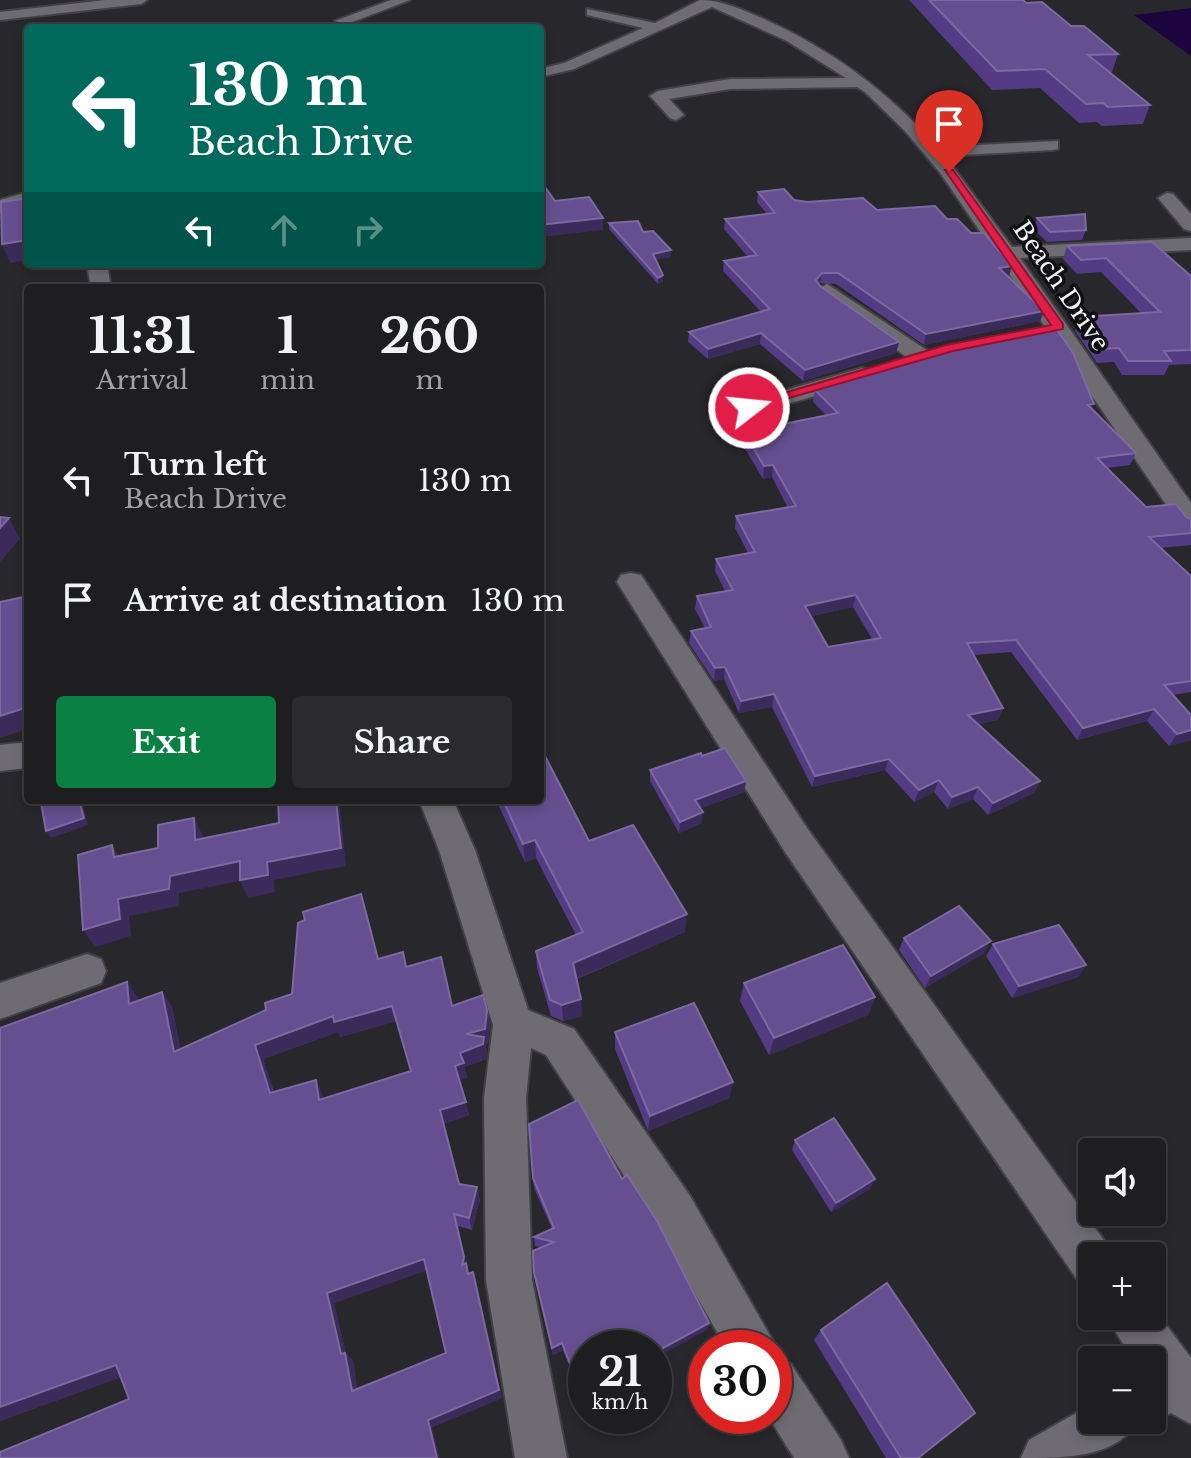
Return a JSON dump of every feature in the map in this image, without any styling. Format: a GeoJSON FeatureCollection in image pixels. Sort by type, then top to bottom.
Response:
{"type":"FeatureCollection","features":[{"type":"Feature","properties":{"kind":"street"},"geometry":{"type":"LineString","coordinates":[[0,16],[141,0]]}},
{"type":"Feature","properties":{"kind":"street"},"geometry":{"type":"LineString","coordinates":[[342,21],[404,0]]}},
{"type":"Feature","properties":{"kind":"street"},"geometry":{"type":"LineString","coordinates":[[544,72],[569,66],[709,1]]}},
{"type":"Feature","properties":{"kind":"street","name":"Beach Drive"},"geometry":{"type":"LineString","coordinates":[[709,1],[802,46],[860,82],[912,129],[971,199],[1191,522]]}},
{"type":"Feature","properties":{"kind":"street"},"geometry":{"type":"LineString","coordinates":[[592,12],[606,20],[638,21],[655,27]]}},
{"type":"Feature","properties":{"kind":"street"},"geometry":{"type":"LineString","coordinates":[[676,115],[658,96],[730,84],[860,82]]}},
{"type":"Feature","properties":{"kind":"street"},"geometry":{"type":"LineString","coordinates":[[932,152],[1052,145]]}},
{"type":"Feature","properties":{"kind":"street"},"geometry":{"type":"LineString","coordinates":[[0,206],[24,198]]}},
{"type":"Feature","properties":{"kind":"street"},"geometry":{"type":"LineString","coordinates":[[1007,253],[1191,240],[1167,198]]}},
{"type":"Feature","properties":{"kind":"street"},"geometry":{"type":"LineString","coordinates":[[749,408],[932,352],[827,290]]}},
{"type":"Feature","properties":{"kind":"street"},"geometry":{"type":"LineString","coordinates":[[1028,333],[1059,327]]}},
{"type":"Feature","properties":{"kind":"street"},"geometry":{"type":"LineString","coordinates":[[631,582],[705,705],[846,914],[1078,1242]]}},
{"type":"Feature","properties":{"kind":"street"},"geometry":{"type":"LineString","coordinates":[[0,758],[24,755]]}},
{"type":"Feature","properties":{"kind":"street"},"geometry":{"type":"LineString","coordinates":[[438,804],[457,850],[513,1025],[505,1098],[509,1280],[541,1458]]}},
{"type":"Feature","properties":{"kind":"street"},"geometry":{"type":"LineString","coordinates":[[0,1001],[87,971]]}},
{"type":"Feature","properties":{"kind":"street"},"geometry":{"type":"LineString","coordinates":[[513,1025],[536,1030],[560,1042],[674,1212],[743,1330]]}},
{"type":"Feature","properties":{"kind":"street"},"geometry":{"type":"LineString","coordinates":[[1138,1330],[1173,1393]]}},
{"type":"Feature","properties":{"kind":"street"},"geometry":{"type":"LineString","coordinates":[[792,1409],[823,1458]]}},
{"type":"Feature","properties":{"kind":"street"},"geometry":{"type":"LineString","coordinates":[[1047,1458],[1089,1434]]}},
{"type":"Feature","properties":{"kind":"shaded area"},"geometry":{"type":"Polygon","coordinates":[[[1191,8],[1191,56],[1134,15],[1191,8]]]}},
{"type":"Feature","properties":{"kind":"building"},"geometry":{"type":"Polygon","coordinates":[[[929,0],[1042,2],[1071,26],[1084,26],[1118,54],[1088,55],[1150,105],[1108,107],[1103,103],[1086,104],[1045,69],[997,71],[929,0]]]}},
{"type":"Feature","properties":{"kind":"building"},"geometry":{"type":"Polygon","coordinates":[[[544,186],[555,201],[589,197],[603,218],[544,225],[544,186]]]}},
{"type":"Feature","properties":{"kind":"building"},"geometry":{"type":"Polygon","coordinates":[[[784,189],[794,200],[807,202],[863,198],[877,210],[935,206],[947,219],[957,219],[971,233],[984,233],[1012,266],[999,268],[1044,311],[926,334],[838,273],[822,273],[816,280],[820,286],[899,342],[805,370],[761,333],[708,349],[689,332],[770,309],[724,261],[757,255],[725,219],[775,213],[758,192],[784,189]]]}},
{"type":"Feature","properties":{"kind":"building"},"geometry":{"type":"Polygon","coordinates":[[[24,199],[24,241],[2,244],[1,202],[24,199]]]}},
{"type":"Feature","properties":{"kind":"building"},"geometry":{"type":"Polygon","coordinates":[[[1085,214],[1086,230],[1050,232],[1037,218],[1085,214]]]}},
{"type":"Feature","properties":{"kind":"building"},"geometry":{"type":"Polygon","coordinates":[[[638,221],[643,232],[653,231],[671,250],[653,254],[663,275],[658,278],[609,223],[638,221]]]}},
{"type":"Feature","properties":{"kind":"building"},"geometry":{"type":"Polygon","coordinates":[[[1152,242],[1191,276],[1191,350],[1164,351],[1171,361],[1128,361],[1119,348],[1103,349],[1080,317],[1160,312],[1106,258],[1081,260],[1067,246],[1152,242]]]}},
{"type":"Feature","properties":{"kind":"building"},"geometry":{"type":"Polygon","coordinates":[[[1055,327],[1073,353],[1094,404],[1088,405],[1136,453],[1097,458],[1146,507],[1176,504],[1191,519],[1191,533],[1149,537],[1191,576],[1191,681],[1164,685],[1191,715],[1191,730],[1177,734],[1154,709],[1083,728],[1016,640],[967,643],[1003,708],[968,715],[1040,781],[993,803],[978,787],[952,797],[939,780],[919,790],[889,759],[815,776],[774,694],[741,701],[725,667],[715,668],[691,631],[711,627],[697,596],[733,590],[716,559],[755,552],[736,516],[796,506],[773,465],[764,466],[744,432],[838,413],[815,390],[958,344],[1055,327]],[[856,595],[805,606],[828,647],[881,638],[856,595]]]}},
{"type":"Feature","properties":{"kind":"building"},"geometry":{"type":"Polygon","coordinates":[[[0,517],[9,518],[0,528],[0,517]]]}},
{"type":"Feature","properties":{"kind":"building"},"geometry":{"type":"Polygon","coordinates":[[[24,597],[24,708],[0,716],[0,602],[24,597]]]}},
{"type":"Feature","properties":{"kind":"building"},"geometry":{"type":"Polygon","coordinates":[[[725,748],[746,781],[695,800],[703,812],[680,822],[650,770],[725,748]]]}},
{"type":"Feature","properties":{"kind":"building"},"geometry":{"type":"Polygon","coordinates":[[[544,759],[589,841],[633,825],[687,914],[573,963],[581,999],[562,1005],[550,1000],[536,951],[583,932],[535,840],[523,844],[505,804],[544,804],[544,759]]]}},
{"type":"Feature","properties":{"kind":"building"},"geometry":{"type":"Polygon","coordinates":[[[41,804],[80,804],[84,818],[46,831],[41,804]]]}},
{"type":"Feature","properties":{"kind":"building"},"geometry":{"type":"Polygon","coordinates":[[[278,804],[336,804],[341,848],[267,862],[268,875],[240,880],[240,861],[170,876],[169,889],[118,899],[120,919],[83,930],[78,855],[112,845],[114,857],[158,848],[158,825],[194,818],[195,840],[279,823],[278,804]]]}},
{"type":"Feature","properties":{"kind":"building"},"geometry":{"type":"Polygon","coordinates":[[[361,894],[378,959],[403,952],[406,967],[441,957],[452,1006],[483,995],[487,1010],[485,1029],[466,1034],[484,1037],[483,1044],[460,1053],[464,1063],[455,1066],[466,1102],[440,1110],[459,1184],[477,1187],[469,1218],[454,1214],[464,1257],[462,1265],[466,1263],[468,1274],[473,1272],[499,1390],[428,1420],[437,1458],[0,1458],[0,1452],[129,1399],[116,1365],[0,1407],[0,1028],[127,982],[129,1004],[162,992],[174,1052],[266,1010],[265,1003],[292,994],[298,923],[305,920],[303,912],[361,894]],[[392,1006],[334,1022],[333,1016],[255,1045],[270,1093],[316,1080],[319,1100],[411,1071],[392,1006]],[[424,1259],[327,1293],[341,1354],[345,1353],[352,1391],[446,1353],[424,1259]]]}},
{"type":"Feature","properties":{"kind":"building"},"geometry":{"type":"Polygon","coordinates":[[[959,906],[991,941],[931,976],[904,938],[959,906]]]}},
{"type":"Feature","properties":{"kind":"building"},"geometry":{"type":"Polygon","coordinates":[[[1059,925],[1086,965],[1019,986],[993,944],[1059,925]]]}},
{"type":"Feature","properties":{"kind":"building"},"geometry":{"type":"Polygon","coordinates":[[[843,945],[875,997],[774,1038],[744,983],[843,945]]]}},
{"type":"Feature","properties":{"kind":"building"},"geometry":{"type":"Polygon","coordinates":[[[694,1003],[733,1082],[650,1116],[615,1032],[694,1003]]]}},
{"type":"Feature","properties":{"kind":"building"},"geometry":{"type":"Polygon","coordinates":[[[578,1100],[622,1179],[627,1175],[657,1221],[709,1323],[696,1330],[688,1330],[688,1334],[672,1343],[672,1330],[568,1330],[568,1358],[562,1343],[552,1348],[534,1272],[533,1251],[554,1242],[534,1237],[554,1228],[533,1178],[529,1124],[578,1100]]]}},
{"type":"Feature","properties":{"kind":"building"},"geometry":{"type":"Polygon","coordinates":[[[834,1118],[875,1179],[836,1203],[795,1140],[834,1118]]]}},
{"type":"Feature","properties":{"kind":"building"},"geometry":{"type":"Polygon","coordinates":[[[887,1283],[975,1413],[918,1458],[901,1458],[821,1330],[887,1283]]]}},
{"type":"Feature","properties":{"kind":"route"},"geometry":{"type":"LineString","coordinates":[[749,408],[950,347],[1059,327],[949,172]]}}]}
